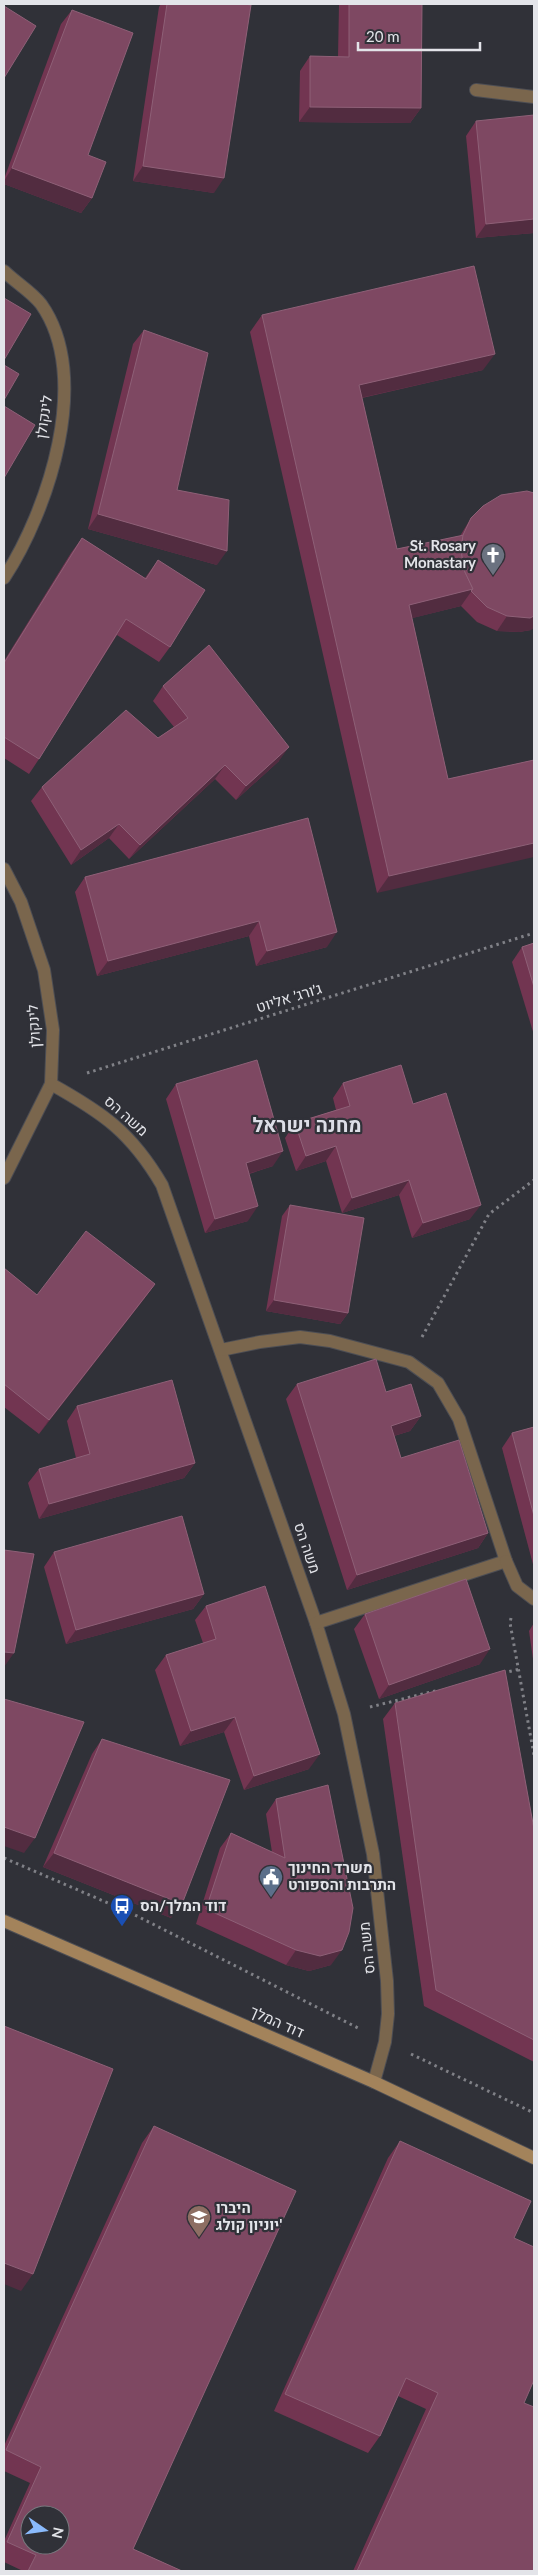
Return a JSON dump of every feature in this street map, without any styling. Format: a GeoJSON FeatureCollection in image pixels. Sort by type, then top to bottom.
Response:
{"type":"FeatureCollection","features":[{"type":"Feature","properties":{"kind":"street"},"geometry":{"type":"LineString","coordinates":[[476,90],[534,97]]}},
{"type":"Feature","properties":{"kind":"street","name":"לינקולן"},"geometry":{"type":"LineString","coordinates":[[4,272],[41,304],[60,344],[64,395],[53,472],[17,558],[4,578]]}},
{"type":"Feature","properties":{"kind":"street","name":"לינקולן"},"geometry":{"type":"LineString","coordinates":[[4,869],[21,902],[44,970],[53,1030],[51,1084],[4,1178]]}},
{"type":"Feature","properties":{"kind":"street","name":"משה הס"},"geometry":{"type":"LineString","coordinates":[[51,1084],[91,1107],[121,1129],[145,1156],[162,1184],[316,1623],[344,1714],[374,1864],[387,1981],[388,2014],[385,2042],[374,2082]]}},
{"type":"Feature","properties":{"kind":"street"},"geometry":{"type":"LineString","coordinates":[[221,1350],[260,1342],[300,1337],[330,1341],[409,1362],[438,1383],[459,1419],[516,1586],[534,1599]]}},
{"type":"Feature","properties":{"kind":"street"},"geometry":{"type":"LineString","coordinates":[[316,1623],[506,1561]]}},
{"type":"Feature","properties":{"kind":"street","name":"דוד המלך"},"geometry":{"type":"LineString","coordinates":[[4,1921],[374,2082],[534,2158]]}},
{"type":"Feature","properties":{"kind":"path","name":"ג׳ורג׳ אליוט"},"geometry":{"type":"LineString","coordinates":[[51,1084],[534,934]]}},
{"type":"Feature","properties":{"kind":"path"},"geometry":{"type":"LineString","coordinates":[[409,1362],[489,1214],[534,1180]]}},
{"type":"Feature","properties":{"kind":"path"},"geometry":{"type":"LineString","coordinates":[[516,1586],[510,1623],[520,1669],[534,1755]]}},
{"type":"Feature","properties":{"kind":"path"},"geometry":{"type":"LineString","coordinates":[[501,1674],[520,1669]]}},
{"type":"Feature","properties":{"kind":"path"},"geometry":{"type":"LineString","coordinates":[[344,1714],[446,1688]]}},
{"type":"Feature","properties":{"kind":"path"},"geometry":{"type":"LineString","coordinates":[[4,1858],[131,1913],[385,2042],[534,2114]]}},
{"type":"Feature","properties":{"kind":"building"},"geometry":{"type":"Polygon","coordinates":[[[167,4],[251,5],[224,178],[143,166],[167,4]]]}},
{"type":"Feature","properties":{"kind":"building"},"geometry":{"type":"Polygon","coordinates":[[[349,4],[422,4],[421,108],[310,107],[310,56],[349,57],[349,4]]]}},
{"type":"Feature","properties":{"kind":"building"},"geometry":{"type":"Polygon","coordinates":[[[4,6],[36,26],[4,78],[4,6]]]}},
{"type":"Feature","properties":{"kind":"building"},"geometry":{"type":"Polygon","coordinates":[[[72,10],[133,33],[88,155],[106,162],[92,198],[12,168],[72,10]]]}},
{"type":"Feature","properties":{"kind":"building"},"geometry":{"type":"Polygon","coordinates":[[[534,115],[534,219],[486,224],[476,121],[534,115]]]}},
{"type":"Feature","properties":{"kind":"building"},"geometry":{"type":"Polygon","coordinates":[[[474,266],[495,354],[359,385],[397,549],[464,535],[461,549],[464,570],[473,589],[409,605],[448,779],[534,760],[534,843],[389,876],[262,315],[474,266]]]}},
{"type":"Feature","properties":{"kind":"building"},"geometry":{"type":"Polygon","coordinates":[[[4,298],[31,314],[4,360],[4,298]]]}},
{"type":"Feature","properties":{"kind":"building"},"geometry":{"type":"Polygon","coordinates":[[[144,330],[208,353],[177,490],[229,500],[227,551],[98,514],[144,330]]]}},
{"type":"Feature","properties":{"kind":"building"},"geometry":{"type":"Polygon","coordinates":[[[4,365],[19,374],[4,400],[4,365]]]}},
{"type":"Feature","properties":{"kind":"building"},"geometry":{"type":"Polygon","coordinates":[[[4,406],[35,425],[4,478],[4,406]]]}},
{"type":"Feature","properties":{"kind":"building","name":"St. Rosary Monastary"},"geometry":{"type":"Polygon","coordinates":[[[527,491],[534,493],[534,616],[530,618],[507,616],[487,607],[471,591],[473,589],[464,570],[461,549],[463,535],[471,518],[483,506],[501,495],[527,491]]]}},
{"type":"Feature","properties":{"kind":"building"},"geometry":{"type":"Polygon","coordinates":[[[82,538],[146,579],[158,560],[205,590],[170,647],[126,619],[39,759],[4,737],[4,663],[82,538]]]}},
{"type":"Feature","properties":{"kind":"building"},"geometry":{"type":"Polygon","coordinates":[[[209,645],[289,747],[246,786],[225,765],[140,845],[119,824],[81,850],[42,787],[126,710],[158,738],[188,718],[163,686],[209,645]]]}},
{"type":"Feature","properties":{"kind":"building"},"geometry":{"type":"Polygon","coordinates":[[[308,818],[337,932],[267,951],[259,921],[108,961],[85,877],[308,818]]]}},
{"type":"Feature","properties":{"kind":"building"},"geometry":{"type":"Polygon","coordinates":[[[534,943],[534,987],[522,947],[534,943]]]}},
{"type":"Feature","properties":{"kind":"building"},"geometry":{"type":"Polygon","coordinates":[[[257,1060],[283,1151],[246,1163],[258,1206],[215,1219],[176,1084],[257,1060]]]}},
{"type":"Feature","properties":{"kind":"building"},"geometry":{"type":"Polygon","coordinates":[[[401,1065],[413,1104],[446,1093],[481,1205],[423,1223],[409,1180],[352,1198],[336,1146],[306,1156],[295,1123],[350,1106],[343,1083],[401,1065]]]}},
{"type":"Feature","properties":{"kind":"building"},"geometry":{"type":"Polygon","coordinates":[[[290,1205],[364,1218],[348,1313],[274,1300],[290,1205]]]}},
{"type":"Feature","properties":{"kind":"building"},"geometry":{"type":"Polygon","coordinates":[[[86,1231],[155,1284],[49,1420],[4,1384],[4,1268],[37,1295],[86,1231]]]}},
{"type":"Feature","properties":{"kind":"building"},"geometry":{"type":"Polygon","coordinates":[[[376,1359],[386,1392],[411,1384],[421,1416],[391,1426],[401,1458],[459,1440],[488,1533],[357,1575],[297,1384],[376,1359]]]}},
{"type":"Feature","properties":{"kind":"building"},"geometry":{"type":"Polygon","coordinates":[[[172,1380],[195,1463],[49,1504],[39,1469],[90,1454],[77,1406],[172,1380]]]}},
{"type":"Feature","properties":{"kind":"building"},"geometry":{"type":"Polygon","coordinates":[[[534,1427],[534,1516],[512,1433],[534,1427]]]}},
{"type":"Feature","properties":{"kind":"building"},"geometry":{"type":"Polygon","coordinates":[[[182,1516],[204,1594],[76,1630],[54,1552],[182,1516]]]}},
{"type":"Feature","properties":{"kind":"building"},"geometry":{"type":"Polygon","coordinates":[[[4,1550],[34,1554],[14,1653],[4,1652],[4,1550]]]}},
{"type":"Feature","properties":{"kind":"building"},"geometry":{"type":"Polygon","coordinates":[[[466,1579],[490,1649],[389,1685],[365,1614],[466,1579]]]}},
{"type":"Feature","properties":{"kind":"building"},"geometry":{"type":"Polygon","coordinates":[[[265,1586],[320,1754],[254,1776],[235,1717],[191,1731],[166,1655],[216,1639],[206,1606],[265,1586]]]}},
{"type":"Feature","properties":{"kind":"building"},"geometry":{"type":"Polygon","coordinates":[[[505,1670],[534,1829],[534,2040],[436,1990],[395,1703],[505,1670]]]}},
{"type":"Feature","properties":{"kind":"building"},"geometry":{"type":"Polygon","coordinates":[[[4,1699],[84,1722],[35,1838],[4,1827],[4,1699]]]}},
{"type":"Feature","properties":{"kind":"building"},"geometry":{"type":"Polygon","coordinates":[[[102,1739],[230,1780],[182,1904],[54,1853],[102,1739]]]}},
{"type":"Feature","properties":{"kind":"building","name":"משרד החינוך התרבות והספורט"},"geometry":{"type":"Polygon","coordinates":[[[328,1785],[353,1908],[349,1932],[342,1950],[320,1956],[296,1950],[206,1909],[231,1833],[285,1858],[276,1799],[328,1785]]]}},
{"type":"Feature","properties":{"kind":"building"},"geometry":{"type":"Polygon","coordinates":[[[4,2026],[113,2069],[33,2274],[4,2263],[4,2026]]]}},
{"type":"Feature","properties":{"kind":"building"},"geometry":{"type":"Polygon","coordinates":[[[154,2126],[296,2191],[133,2549],[182,2571],[28,2571],[36,2555],[70,2555],[70,2505],[24,2505],[41,2467],[6,2450],[154,2126]]]}},
{"type":"Feature","properties":{"kind":"building"},"geometry":{"type":"Polygon","coordinates":[[[400,2141],[531,2201],[514,2238],[534,2247],[534,2380],[524,2403],[534,2407],[534,2571],[357,2571],[438,2393],[406,2378],[380,2436],[285,2394],[400,2141]]]}},
{"type":"Feature","properties":{"kind":"building"},"geometry":{"type":"Polygon","coordinates":[[[20,2513],[20,2548],[7,2542],[20,2513]]]}},
{"type":"Feature","properties":{"kind":"place","name":"St. Rosary Monastary"},"geometry":{"type":"Point","coordinates":[493,576]}},
{"type":"Feature","properties":{"kind":"place","name":"משרד החינוך התרבות והספורט"},"geometry":{"type":"Point","coordinates":[271,1898]}},
{"type":"Feature","properties":{"kind":"place","name":"דוד המלך/הס"},"geometry":{"type":"Point","coordinates":[122,1927]}},
{"type":"Feature","properties":{"kind":"place","name":"היברו יוניון קולג'"},"geometry":{"type":"Point","coordinates":[199,2238]}},
{"type":"Feature","properties":{"kind":"district","name":"מחנה ישראל"},"geometry":{"type":"Point","coordinates":[307,1125]}}]}
